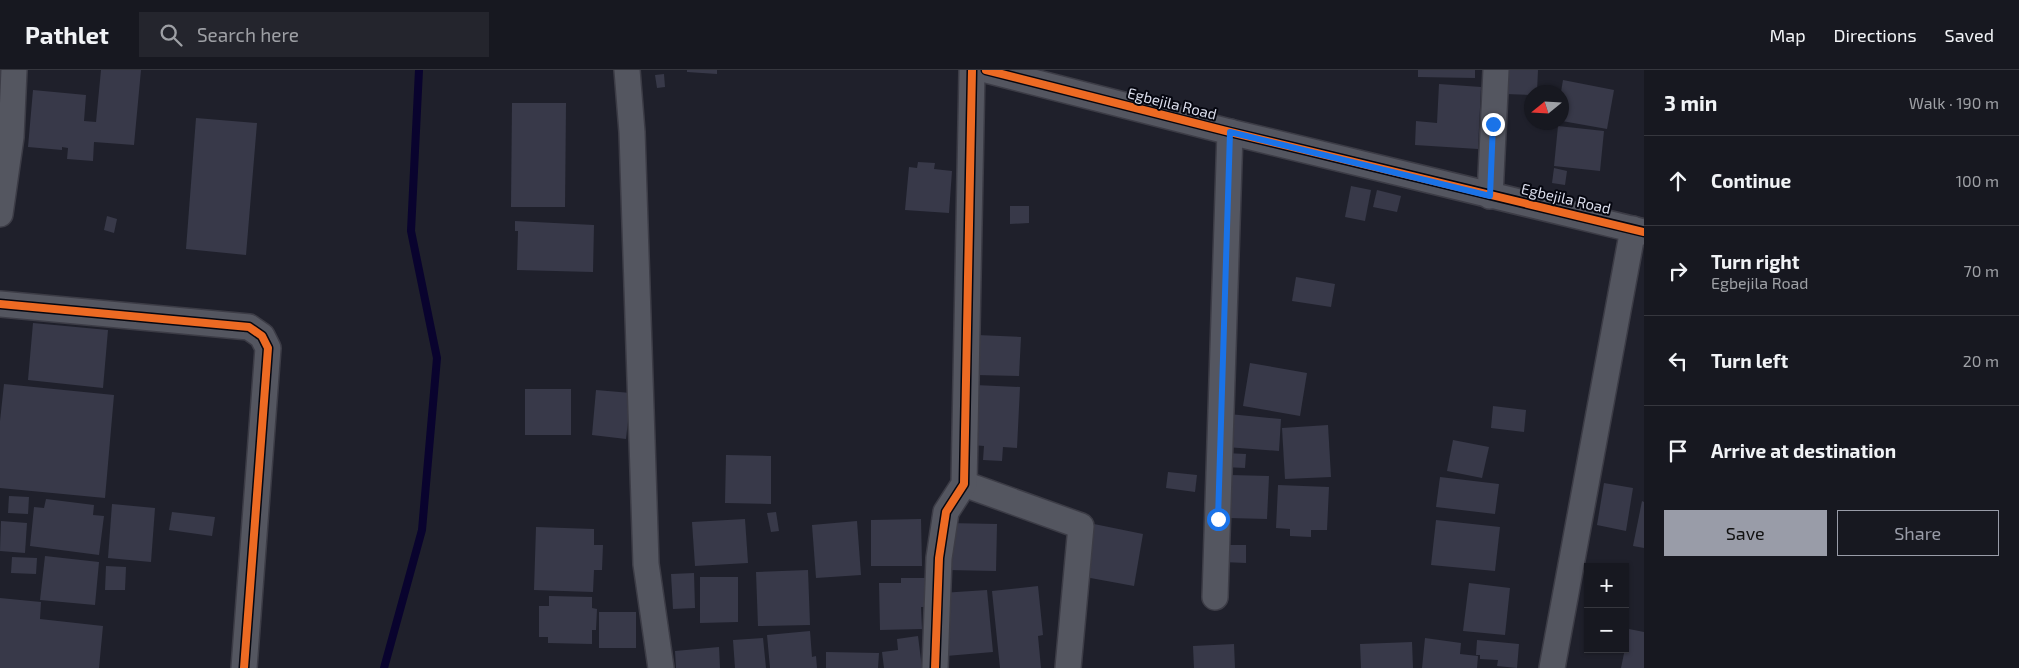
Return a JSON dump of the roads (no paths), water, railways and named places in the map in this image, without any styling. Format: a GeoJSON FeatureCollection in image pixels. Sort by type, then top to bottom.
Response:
{"type":"FeatureCollection","features":[{"type":"Feature","properties":{"kind":"street"},"geometry":{"type":"LineString","coordinates":[[0,214],[11,137],[14,70]]}},
{"type":"Feature","properties":{"kind":"street"},"geometry":{"type":"LineString","coordinates":[[626,70],[632,132],[646,564],[661,668]]}},
{"type":"Feature","properties":{"kind":"street"},"geometry":{"type":"LineString","coordinates":[[935,668],[939,558],[946,512],[964,484],[972,70]]}},
{"type":"Feature","properties":{"kind":"street","name":"Egbejila Road"},"geometry":{"type":"LineString","coordinates":[[986,70],[1069,81],[1230,132],[1490,196],[1639,230]]}},
{"type":"Feature","properties":{"kind":"street"},"geometry":{"type":"LineString","coordinates":[[1490,196],[1496,70]]}},
{"type":"Feature","properties":{"kind":"street"},"geometry":{"type":"LineString","coordinates":[[1215,596],[1230,132]]}},
{"type":"Feature","properties":{"kind":"street"},"geometry":{"type":"LineString","coordinates":[[1552,668],[1639,230]]}},
{"type":"Feature","properties":{"kind":"street"},"geometry":{"type":"LineString","coordinates":[[0,304],[249,327],[262,336],[268,348],[244,668]]}},
{"type":"Feature","properties":{"kind":"street"},"geometry":{"type":"LineString","coordinates":[[964,484],[1081,526],[1068,668]]}},
{"type":"Feature","properties":{"kind":"waterway"},"geometry":{"type":"LineString","coordinates":[[384,668],[422,530],[437,358],[411,231],[419,70]]}}]}
